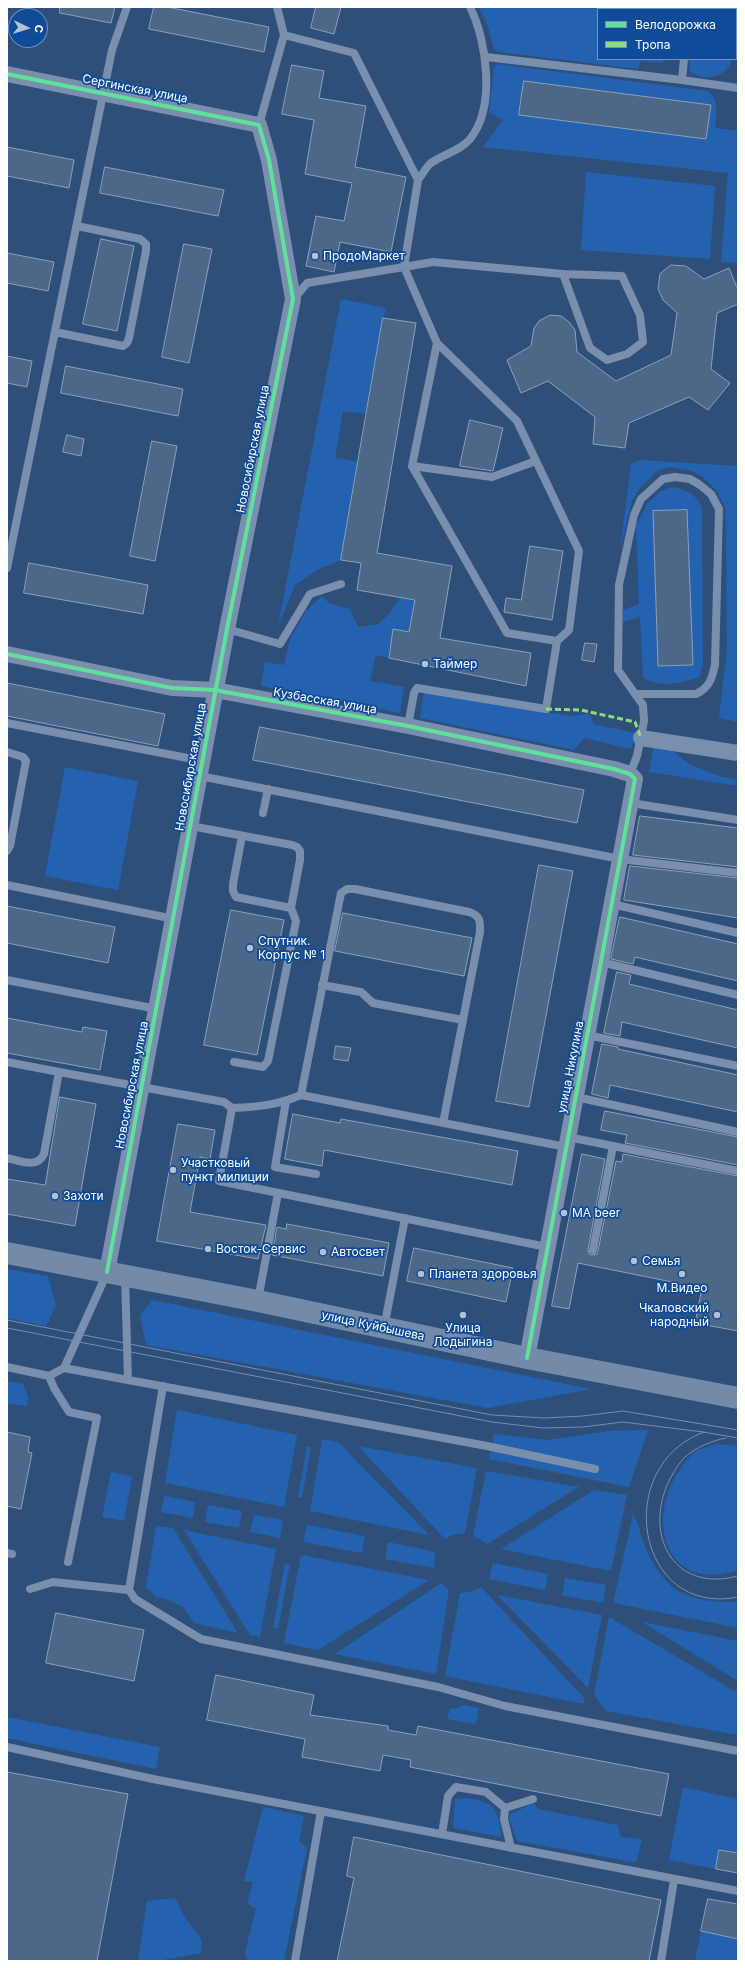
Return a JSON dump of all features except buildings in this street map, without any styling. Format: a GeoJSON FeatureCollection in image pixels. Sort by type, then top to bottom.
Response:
{"type":"FeatureCollection","features":[{"type":"Feature","properties":{"kind":"main road","name":"улица Куйбышева"},"geometry":{"type":"LineString","coordinates":[[7,1254],[258,1301],[527,1358],[738,1398]]}},
{"type":"Feature","properties":{"kind":"street","name":"Сергинская улица"},"geometry":{"type":"LineString","coordinates":[[7,74],[259,125]]}},
{"type":"Feature","properties":{"kind":"street","name":"Новосибирская улица"},"geometry":{"type":"LineString","coordinates":[[116,1274],[142,1087],[215,690],[293,299],[269,160],[259,125]]}},
{"type":"Feature","properties":{"kind":"street","name":"Кузбасская улица"},"geometry":{"type":"LineString","coordinates":[[7,654],[172,688],[215,690],[408,726],[633,776]]}},
{"type":"Feature","properties":{"kind":"street"},"geometry":{"type":"LineString","coordinates":[[641,738],[738,753]]}},
{"type":"Feature","properties":{"kind":"street","name":"улица Никулина"},"geometry":{"type":"LineString","coordinates":[[527,1358],[631,803],[633,776]]}},
{"type":"Feature","properties":{"kind":"lane"},"geometry":{"type":"LineString","coordinates":[[7,568],[112,50],[127,7]]}},
{"type":"Feature","properties":{"kind":"lane"},"geometry":{"type":"LineString","coordinates":[[259,125],[284,34],[277,7]]}},
{"type":"Feature","properties":{"kind":"lane"},"geometry":{"type":"LineString","coordinates":[[408,726],[414,693],[417,688],[546,709],[557,641],[569,630],[578,551],[517,421],[437,343],[404,268],[418,180],[431,164],[450,154],[470,139],[480,121],[484,97],[486,57],[470,7]]}},
{"type":"Feature","properties":{"kind":"lane"},"geometry":{"type":"LineString","coordinates":[[284,34],[354,53],[418,180]]}},
{"type":"Feature","properties":{"kind":"lane"},"geometry":{"type":"LineString","coordinates":[[486,57],[738,88]]}},
{"type":"Feature","properties":{"kind":"lane"},"geometry":{"type":"LineString","coordinates":[[682,80],[684,60]]}},
{"type":"Feature","properties":{"kind":"lane"},"geometry":{"type":"LineString","coordinates":[[55,332],[123,346],[127,343],[129,338],[146,251],[146,244],[140,239],[77,226]]}},
{"type":"Feature","properties":{"kind":"lane"},"geometry":{"type":"LineString","coordinates":[[293,299],[307,283],[433,262],[563,274],[622,276],[640,315],[643,342],[627,354],[607,360],[590,348],[563,274]]}},
{"type":"Feature","properties":{"kind":"lane"},"geometry":{"type":"LineString","coordinates":[[437,343],[412,466],[507,633],[557,641]]}},
{"type":"Feature","properties":{"kind":"lane"},"geometry":{"type":"LineString","coordinates":[[412,466],[492,477],[536,461]]}},
{"type":"Feature","properties":{"kind":"lane"},"geometry":{"type":"LineString","coordinates":[[633,776],[644,721],[643,705],[635,694],[618,670],[619,585],[634,515],[641,499],[663,479],[675,477],[690,479],[711,494],[719,509],[715,665],[712,678],[704,690],[696,694],[635,694]]}},
{"type":"Feature","properties":{"kind":"lane"},"geometry":{"type":"LineString","coordinates":[[227,629],[280,644],[310,594],[341,584]]}},
{"type":"Feature","properties":{"kind":"lane"},"geometry":{"type":"LineString","coordinates":[[7,723],[201,768],[268,789],[620,859],[738,873]]}},
{"type":"Feature","properties":{"kind":"lane"},"geometry":{"type":"LineString","coordinates":[[7,752],[23,757],[26,761],[11,838],[7,851]]}},
{"type":"Feature","properties":{"kind":"lane"},"geometry":{"type":"LineString","coordinates":[[263,813],[268,789]]}},
{"type":"Feature","properties":{"kind":"lane"},"geometry":{"type":"LineString","coordinates":[[631,803],[738,820]]}},
{"type":"Feature","properties":{"kind":"lane"},"geometry":{"type":"LineString","coordinates":[[191,826],[292,845],[298,847],[300,851],[300,860],[291,908],[296,921],[268,1062],[263,1067],[234,1062]]}},
{"type":"Feature","properties":{"kind":"lane"},"geometry":{"type":"LineString","coordinates":[[242,836],[233,884],[233,891],[236,897],[291,908]]}},
{"type":"Feature","properties":{"kind":"lane"},"geometry":{"type":"LineString","coordinates":[[7,885],[174,919]]}},
{"type":"Feature","properties":{"kind":"lane"},"geometry":{"type":"LineString","coordinates":[[301,1095],[338,902],[341,894],[347,889],[469,912],[476,914],[480,920],[480,932],[443,1123]]}},
{"type":"Feature","properties":{"kind":"lane"},"geometry":{"type":"LineString","coordinates":[[612,904],[738,933]]}},
{"type":"Feature","properties":{"kind":"lane"},"geometry":{"type":"LineString","coordinates":[[601,962],[738,995]]}},
{"type":"Feature","properties":{"kind":"lane"},"geometry":{"type":"LineString","coordinates":[[7,980],[157,1009]]}},
{"type":"Feature","properties":{"kind":"lane"},"geometry":{"type":"LineString","coordinates":[[322,985],[361,992],[373,1002],[463,1020]]}},
{"type":"Feature","properties":{"kind":"lane"},"geometry":{"type":"LineString","coordinates":[[587,1035],[738,1066]]}},
{"type":"Feature","properties":{"kind":"lane"},"geometry":{"type":"LineString","coordinates":[[7,1062],[224,1102],[232,1108],[265,1107],[301,1095],[443,1123],[567,1142],[613,1146],[738,1171]]}},
{"type":"Feature","properties":{"kind":"lane"},"geometry":{"type":"LineString","coordinates":[[7,1158],[30,1163],[37,1163],[41,1161],[44,1154],[59,1072]]}},
{"type":"Feature","properties":{"kind":"lane"},"geometry":{"type":"LineString","coordinates":[[576,1097],[738,1132]]}},
{"type":"Feature","properties":{"kind":"lane"},"geometry":{"type":"LineString","coordinates":[[286,1101],[275,1167],[316,1174]]}},
{"type":"Feature","properties":{"kind":"lane"},"geometry":{"type":"LineString","coordinates":[[232,1108],[219,1181],[547,1247]]}},
{"type":"Feature","properties":{"kind":"lane"},"geometry":{"type":"LineString","coordinates":[[593,1250],[613,1146]]}},
{"type":"Feature","properties":{"kind":"lane"},"geometry":{"type":"LineString","coordinates":[[258,1301],[278,1193]]}},
{"type":"Feature","properties":{"kind":"lane"},"geometry":{"type":"LineString","coordinates":[[384,1328],[405,1218]]}},
{"type":"Feature","properties":{"kind":"lane"},"geometry":{"type":"LineString","coordinates":[[116,1274],[128,1380]]}},
{"type":"Feature","properties":{"kind":"lane","name":"Новосибирская улица"},"geometry":{"type":"LineString","coordinates":[[64,1368],[116,1274]]}},
{"type":"Feature","properties":{"kind":"lane"},"geometry":{"type":"LineString","coordinates":[[7,1367],[49,1376],[64,1368],[479,1445],[595,1469]]}},
{"type":"Feature","properties":{"kind":"lane"},"geometry":{"type":"LineString","coordinates":[[49,1376],[54,1388],[69,1412],[97,1418],[68,1562]]}},
{"type":"Feature","properties":{"kind":"lane"},"geometry":{"type":"LineString","coordinates":[[164,1386],[129,1590],[135,1599],[201,1639],[438,1687],[505,1706],[738,1751]]}},
{"type":"Feature","properties":{"kind":"lane"},"geometry":{"type":"LineString","coordinates":[[30,1589],[54,1582],[129,1590]]}},
{"type":"Feature","properties":{"kind":"lane"},"geometry":{"type":"LineString","coordinates":[[7,1747],[153,1779],[674,1880],[738,1891]]}},
{"type":"Feature","properties":{"kind":"lane"},"geometry":{"type":"LineString","coordinates":[[442,1834],[448,1796],[456,1787],[486,1792],[505,1808]]}},
{"type":"Feature","properties":{"kind":"lane"},"geometry":{"type":"LineString","coordinates":[[505,1808],[533,1799]]}},
{"type":"Feature","properties":{"kind":"lane"},"geometry":{"type":"LineString","coordinates":[[505,1808],[504,1818],[511,1848]]}},
{"type":"Feature","properties":{"kind":"lane"},"geometry":{"type":"LineString","coordinates":[[295,1961],[321,1811]]}},
{"type":"Feature","properties":{"kind":"lane"},"geometry":{"type":"LineString","coordinates":[[661,1961],[674,1880]]}},
{"type":"Feature","properties":{"kind":"shaded area"},"geometry":{"type":"Polygon","coordinates":[[[479,7],[645,7],[597,8],[597,60],[665,60],[661,63],[641,61],[638,69],[499,52],[494,49],[488,27],[479,7]]]}},
{"type":"Feature","properties":{"kind":"shaded area"},"geometry":{"type":"Polygon","coordinates":[[[689,60],[732,60],[726,70],[714,76],[701,77],[690,71],[689,60]]]}},
{"type":"Feature","properties":{"kind":"shaded area"},"geometry":{"type":"Polygon","coordinates":[[[497,64],[708,91],[716,103],[715,128],[738,131],[738,263],[721,262],[728,173],[483,147],[503,120],[489,112],[494,67],[497,64]]]}},
{"type":"Feature","properties":{"kind":"shaded area"},"geometry":{"type":"Polygon","coordinates":[[[586,172],[715,186],[710,259],[581,250],[586,172]]]}},
{"type":"Feature","properties":{"kind":"shaded area"},"geometry":{"type":"Polygon","coordinates":[[[341,299],[386,308],[366,414],[343,411],[335,458],[358,462],[341,560],[319,569],[295,585],[278,626],[341,299]]]}},
{"type":"Feature","properties":{"kind":"shaded area"},"geometry":{"type":"Polygon","coordinates":[[[640,460],[738,466],[738,722],[719,718],[727,650],[725,507],[716,490],[703,477],[692,471],[669,467],[657,471],[640,488],[632,501],[620,550],[631,464],[640,460]]]}},
{"type":"Feature","properties":{"kind":"shaded area"},"geometry":{"type":"Polygon","coordinates":[[[671,487],[682,489],[690,493],[696,498],[702,507],[703,663],[700,676],[679,683],[663,684],[655,683],[643,677],[640,617],[623,622],[623,610],[639,604],[636,526],[647,504],[661,491],[671,487]]]}},
{"type":"Feature","properties":{"kind":"shaded area"},"geometry":{"type":"Polygon","coordinates":[[[322,596],[329,603],[350,609],[358,627],[378,624],[389,614],[401,597],[415,600],[409,632],[393,630],[389,658],[376,655],[370,681],[404,687],[400,713],[261,686],[265,662],[284,665],[290,639],[306,611],[322,596]]]}},
{"type":"Feature","properties":{"kind":"shaded area"},"geometry":{"type":"Polygon","coordinates":[[[424,692],[570,716],[589,714],[592,718],[593,724],[636,733],[631,749],[584,738],[574,750],[420,718],[424,692]]]}},
{"type":"Feature","properties":{"kind":"shaded area"},"geometry":{"type":"Polygon","coordinates":[[[654,744],[668,747],[689,764],[719,776],[738,780],[738,786],[649,772],[654,744]]]}},
{"type":"Feature","properties":{"kind":"shaded area"},"geometry":{"type":"Polygon","coordinates":[[[65,767],[138,781],[118,890],[45,876],[65,767]]]}},
{"type":"Feature","properties":{"kind":"shaded area"},"geometry":{"type":"Polygon","coordinates":[[[7,1269],[48,1276],[56,1306],[46,1326],[7,1318],[7,1269]]]}},
{"type":"Feature","properties":{"kind":"shaded area"},"geometry":{"type":"Polygon","coordinates":[[[152,1300],[591,1389],[488,1408],[146,1345],[140,1316],[152,1300]]]}},
{"type":"Feature","properties":{"kind":"shaded area"},"geometry":{"type":"Polygon","coordinates":[[[7,1381],[23,1384],[28,1397],[27,1406],[7,1403],[7,1381]]]}},
{"type":"Feature","properties":{"kind":"shaded area"},"geometry":{"type":"Polygon","coordinates":[[[177,1410],[297,1435],[284,1507],[165,1483],[177,1410]]]}},
{"type":"Feature","properties":{"kind":"shaded area"},"geometry":{"type":"Polygon","coordinates":[[[648,1430],[629,1487],[489,1459],[494,1434],[548,1440],[609,1431],[648,1430]]]}},
{"type":"Feature","properties":{"kind":"shaded area"},"geometry":{"type":"Polygon","coordinates":[[[322,1439],[338,1442],[429,1535],[310,1511],[322,1439]]]}},
{"type":"Feature","properties":{"kind":"shaded area"},"geometry":{"type":"Polygon","coordinates":[[[716,1444],[738,1446],[738,1570],[715,1575],[695,1572],[680,1564],[670,1550],[664,1534],[663,1515],[668,1494],[683,1465],[696,1451],[716,1444]]]}},
{"type":"Feature","properties":{"kind":"shaded area"},"geometry":{"type":"Polygon","coordinates":[[[307,1446],[311,1447],[302,1498],[298,1497],[307,1446]]]}},
{"type":"Feature","properties":{"kind":"shaded area"},"geometry":{"type":"Polygon","coordinates":[[[358,1446],[477,1468],[465,1533],[453,1535],[445,1539],[358,1446]]]}},
{"type":"Feature","properties":{"kind":"shaded area"},"geometry":{"type":"Polygon","coordinates":[[[486,1471],[579,1487],[487,1544],[473,1535],[486,1471]]]}},
{"type":"Feature","properties":{"kind":"shaded area"},"geometry":{"type":"Polygon","coordinates":[[[111,1472],[132,1476],[124,1521],[102,1517],[111,1472]]]}},
{"type":"Feature","properties":{"kind":"shaded area"},"geometry":{"type":"Polygon","coordinates":[[[594,1490],[627,1495],[611,1571],[501,1549],[594,1490]]]}},
{"type":"Feature","properties":{"kind":"shaded area"},"geometry":{"type":"Polygon","coordinates":[[[164,1496],[195,1502],[193,1518],[161,1512],[164,1496]]]}},
{"type":"Feature","properties":{"kind":"shaded area"},"geometry":{"type":"Polygon","coordinates":[[[208,1505],[242,1511],[239,1528],[205,1522],[208,1505]]]}},
{"type":"Feature","properties":{"kind":"shaded area"},"geometry":{"type":"Polygon","coordinates":[[[254,1515],[283,1520],[280,1538],[250,1532],[254,1515]]]}},
{"type":"Feature","properties":{"kind":"shaded area"},"geometry":{"type":"Polygon","coordinates":[[[633,1515],[637,1521],[649,1555],[657,1570],[668,1583],[686,1595],[700,1599],[727,1602],[734,1602],[738,1600],[738,1628],[613,1603],[633,1515]]]}},
{"type":"Feature","properties":{"kind":"shaded area"},"geometry":{"type":"Polygon","coordinates":[[[307,1525],[365,1536],[362,1553],[303,1542],[307,1525]]]}},
{"type":"Feature","properties":{"kind":"shaded area"},"geometry":{"type":"Polygon","coordinates":[[[156,1526],[173,1528],[238,1633],[194,1623],[184,1608],[169,1600],[156,1597],[146,1587],[156,1526]]]}},
{"type":"Feature","properties":{"kind":"shaded area"},"geometry":{"type":"Polygon","coordinates":[[[184,1530],[276,1549],[260,1637],[250,1635],[184,1530]]]}},
{"type":"Feature","properties":{"kind":"shaded area"},"geometry":{"type":"Polygon","coordinates":[[[388,1542],[435,1552],[434,1568],[385,1559],[388,1542]]]}},
{"type":"Feature","properties":{"kind":"shaded area"},"geometry":{"type":"Polygon","coordinates":[[[301,1555],[429,1580],[318,1650],[284,1643],[301,1555]]]}},
{"type":"Feature","properties":{"kind":"shaded area"},"geometry":{"type":"Polygon","coordinates":[[[285,1563],[290,1564],[278,1629],[273,1628],[285,1563]]]}},
{"type":"Feature","properties":{"kind":"shaded area"},"geometry":{"type":"Polygon","coordinates":[[[493,1563],[548,1574],[545,1590],[489,1579],[493,1563]]]}},
{"type":"Feature","properties":{"kind":"shaded area"},"geometry":{"type":"Polygon","coordinates":[[[565,1578],[606,1585],[603,1603],[562,1595],[565,1578]]]}},
{"type":"Feature","properties":{"kind":"shaded area"},"geometry":{"type":"Polygon","coordinates":[[[441,1583],[449,1590],[436,1674],[335,1654],[441,1583]]]}},
{"type":"Feature","properties":{"kind":"shaded area"},"geometry":{"type":"Polygon","coordinates":[[[481,1587],[584,1698],[584,1704],[445,1676],[460,1593],[471,1592],[481,1587]]]}},
{"type":"Feature","properties":{"kind":"shaded area"},"geometry":{"type":"Polygon","coordinates":[[[497,1595],[602,1615],[588,1688],[497,1595]]]}},
{"type":"Feature","properties":{"kind":"shaded area"},"geometry":{"type":"Polygon","coordinates":[[[609,1617],[738,1693],[738,1735],[606,1711],[594,1695],[609,1617]]]}},
{"type":"Feature","properties":{"kind":"shaded area"},"geometry":{"type":"Polygon","coordinates":[[[642,1622],[738,1641],[738,1681],[642,1622]]]}},
{"type":"Feature","properties":{"kind":"shaded area"},"geometry":{"type":"Polygon","coordinates":[[[464,1705],[479,1708],[476,1724],[447,1719],[450,1708],[455,1709],[464,1705]]]}},
{"type":"Feature","properties":{"kind":"shaded area"},"geometry":{"type":"Polygon","coordinates":[[[7,1717],[160,1747],[156,1769],[7,1738],[7,1717]]]}},
{"type":"Feature","properties":{"kind":"shaded area"},"geometry":{"type":"Polygon","coordinates":[[[683,1787],[738,1799],[738,1853],[719,1850],[716,1869],[669,1860],[683,1787]]]}},
{"type":"Feature","properties":{"kind":"shaded area"},"geometry":{"type":"Polygon","coordinates":[[[455,1799],[475,1799],[483,1801],[489,1805],[498,1817],[501,1837],[453,1828],[455,1799]]]}},
{"type":"Feature","properties":{"kind":"shaded area"},"geometry":{"type":"Polygon","coordinates":[[[534,1803],[538,1809],[618,1825],[621,1837],[642,1839],[637,1861],[632,1862],[517,1841],[509,1818],[510,1814],[534,1803]]]}},
{"type":"Feature","properties":{"kind":"shaded area"},"geometry":{"type":"Polygon","coordinates":[[[263,1807],[304,1816],[299,1841],[307,1848],[284,1961],[247,1961],[245,1952],[256,1908],[247,1904],[253,1882],[244,1881],[263,1807]]]}},
{"type":"Feature","properties":{"kind":"shaded area"},"geometry":{"type":"Polygon","coordinates":[[[175,1898],[183,1914],[202,1941],[201,1953],[157,1961],[138,1961],[147,1901],[175,1898]]]}},
{"type":"Feature","properties":{"kind":"shaded area"},"geometry":{"type":"Polygon","coordinates":[[[701,1931],[738,1939],[738,1961],[695,1961],[701,1931]]]}},
{"type":"Feature","properties":{"kind":"tram line"},"geometry":{"type":"LineString","coordinates":[[7,1320],[492,1415],[544,1418],[583,1416],[623,1411],[738,1430]]}},
{"type":"Feature","properties":{"kind":"tram line"},"geometry":{"type":"LineString","coordinates":[[7,1328],[492,1422],[543,1428],[583,1427],[623,1422],[738,1438]]}},
{"type":"Feature","properties":{"kind":"tram line"},"geometry":{"type":"LineString","coordinates":[[704,1432],[675,1450],[656,1475],[647,1505],[648,1535],[658,1563],[677,1585],[703,1597],[738,1597]]}},
{"type":"Feature","properties":{"kind":"tram line"},"geometry":{"type":"LineString","coordinates":[[726,1438],[699,1447],[685,1457],[671,1477],[663,1497],[660,1518],[662,1537],[668,1554],[680,1567],[695,1576],[715,1579],[738,1576]]}},
{"type":"Feature","properties":{"kind":"marked path"},"geometry":{"type":"LineString","coordinates":[[546,709],[581,710],[635,722],[641,738]]}},
{"type":"Feature","properties":{"kind":"cycle path"},"geometry":{"type":"LineString","coordinates":[[7,74],[259,125],[269,160],[293,299],[227,629],[107,1272]]}},
{"type":"Feature","properties":{"kind":"cycle path"},"geometry":{"type":"LineString","coordinates":[[7,654],[172,688],[215,690],[408,726],[614,769],[630,774],[635,779],[527,1358]]}},
{"type":"Feature","properties":{"kind":"place","name":"ПродоМаркет"},"geometry":{"type":"Point","coordinates":[315,256]}},
{"type":"Feature","properties":{"kind":"place","name":"Таймер"},"geometry":{"type":"Point","coordinates":[425,664]}},
{"type":"Feature","properties":{"kind":"place","name":"Спутник. Корпус № 1"},"geometry":{"type":"Point","coordinates":[250,948]}},
{"type":"Feature","properties":{"kind":"place","name":"Участковый пункт милиции"},"geometry":{"type":"Point","coordinates":[173,1170]}},
{"type":"Feature","properties":{"kind":"place","name":"Захоти"},"geometry":{"type":"Point","coordinates":[55,1196]}},
{"type":"Feature","properties":{"kind":"place","name":"MA beer"},"geometry":{"type":"Point","coordinates":[564,1213]}},
{"type":"Feature","properties":{"kind":"place","name":"Восток-Сервис"},"geometry":{"type":"Point","coordinates":[208,1249]}},
{"type":"Feature","properties":{"kind":"place","name":"Автосвет"},"geometry":{"type":"Point","coordinates":[323,1252]}},
{"type":"Feature","properties":{"kind":"place","name":"Семья"},"geometry":{"type":"Point","coordinates":[634,1261]}},
{"type":"Feature","properties":{"kind":"place","name":"Планета здоровья"},"geometry":{"type":"Point","coordinates":[421,1274]}},
{"type":"Feature","properties":{"kind":"place","name":"М.Видео"},"geometry":{"type":"Point","coordinates":[682,1274]}},
{"type":"Feature","properties":{"kind":"place","name":"Улица Лодыгина"},"geometry":{"type":"Point","coordinates":[463,1315]}},
{"type":"Feature","properties":{"kind":"place","name":"Чкаловский народный"},"geometry":{"type":"Point","coordinates":[717,1315]}}]}
